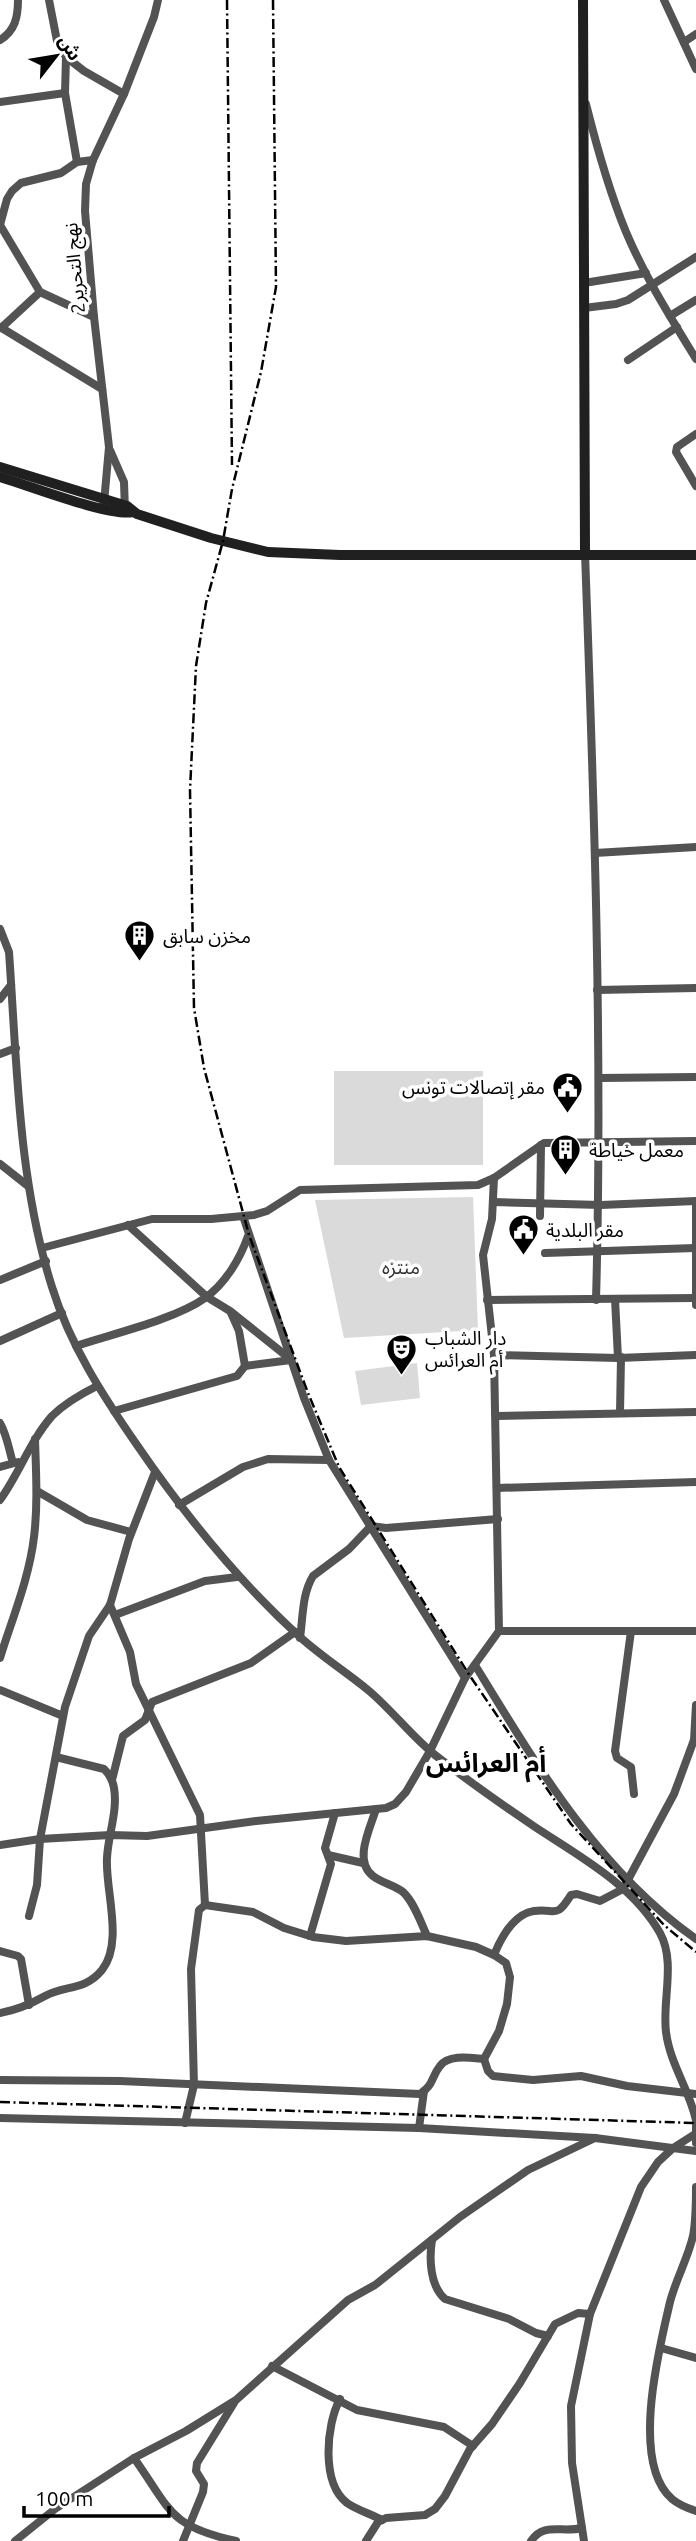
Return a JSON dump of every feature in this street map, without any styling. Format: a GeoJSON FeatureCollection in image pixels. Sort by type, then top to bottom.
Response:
{"type":"FeatureCollection","features":[{"type":"Feature","properties":{"kind":"main road"},"geometry":{"type":"LineString","coordinates":[[583,0],[586,553]]}},
{"type":"Feature","properties":{"kind":"main road"},"geometry":{"type":"LineString","coordinates":[[0,467],[33,482],[211,538],[268,552],[311,555],[696,555]]}},
{"type":"Feature","properties":{"kind":"main road"},"geometry":{"type":"LineString","coordinates":[[0,477],[33,482]]}},
{"type":"Feature","properties":{"kind":"street"},"geometry":{"type":"LineString","coordinates":[[0,40],[12,31],[18,0]]}},
{"type":"Feature","properties":{"kind":"street"},"geometry":{"type":"LineString","coordinates":[[49,0],[57,41],[66,57],[84,71],[124,94]]}},
{"type":"Feature","properties":{"kind":"street","name":"نهج التحرير2"},"geometry":{"type":"LineString","coordinates":[[104,504],[109,447],[94,317],[85,211],[86,184],[93,160],[124,94],[158,0]]}},
{"type":"Feature","properties":{"kind":"street"},"geometry":{"type":"LineString","coordinates":[[664,0],[696,69]]}},
{"type":"Feature","properties":{"kind":"street"},"geometry":{"type":"LineString","coordinates":[[684,42],[696,34]]}},
{"type":"Feature","properties":{"kind":"street"},"geometry":{"type":"LineString","coordinates":[[66,57],[65,93],[77,162]]}},
{"type":"Feature","properties":{"kind":"street"},"geometry":{"type":"LineString","coordinates":[[583,91],[602,166],[626,232],[652,286],[695,354]]}},
{"type":"Feature","properties":{"kind":"street"},"geometry":{"type":"LineString","coordinates":[[0,103],[65,93]]}},
{"type":"Feature","properties":{"kind":"street"},"geometry":{"type":"LineString","coordinates":[[93,160],[77,162],[61,173],[21,183],[7,199],[0,225],[40,292],[94,317]]}},
{"type":"Feature","properties":{"kind":"street"},"geometry":{"type":"LineString","coordinates":[[584,308],[616,304],[652,286],[696,257]]}},
{"type":"Feature","properties":{"kind":"street"},"geometry":{"type":"LineString","coordinates":[[584,283],[646,273]]}},
{"type":"Feature","properties":{"kind":"street"},"geometry":{"type":"LineString","coordinates":[[40,292],[1,327],[102,389]]}},
{"type":"Feature","properties":{"kind":"street"},"geometry":{"type":"LineString","coordinates":[[670,316],[696,300]]}},
{"type":"Feature","properties":{"kind":"street"},"geometry":{"type":"LineString","coordinates":[[628,360],[677,327]]}},
{"type":"Feature","properties":{"kind":"street"},"geometry":{"type":"LineString","coordinates":[[696,434],[677,447],[676,452],[696,486]]}},
{"type":"Feature","properties":{"kind":"street","name":"نهج التحرير2"},"geometry":{"type":"LineString","coordinates":[[109,447],[124,482],[130,511]]}},
{"type":"Feature","properties":{"kind":"street"},"geometry":{"type":"LineString","coordinates":[[586,553],[599,1078],[596,1300]]}},
{"type":"Feature","properties":{"kind":"street"},"geometry":{"type":"LineString","coordinates":[[595,853],[696,847]]}},
{"type":"Feature","properties":{"kind":"street"},"geometry":{"type":"LineString","coordinates":[[0,929],[9,952],[28,1185],[52,1287],[76,1346],[97,1385],[155,1472],[237,1577],[298,1635],[401,1719],[430,1751],[626,1885],[696,1939]]}},
{"type":"Feature","properties":{"kind":"street"},"geometry":{"type":"LineString","coordinates":[[0,999],[11,985]]}},
{"type":"Feature","properties":{"kind":"street"},"geometry":{"type":"LineString","coordinates":[[597,990],[696,988]]}},
{"type":"Feature","properties":{"kind":"street"},"geometry":{"type":"LineString","coordinates":[[0,1054],[16,1048]]}},
{"type":"Feature","properties":{"kind":"street"},"geometry":{"type":"LineString","coordinates":[[599,1078],[696,1077]]}},
{"type":"Feature","properties":{"kind":"street"},"geometry":{"type":"LineString","coordinates":[[42,1248],[152,1219],[211,1219],[267,1211],[300,1190],[470,1186],[494,1178],[549,1142],[696,1141]]}},
{"type":"Feature","properties":{"kind":"street"},"geometry":{"type":"LineString","coordinates":[[541,1145],[541,1216]]}},
{"type":"Feature","properties":{"kind":"street"},"geometry":{"type":"LineString","coordinates":[[0,1164],[28,1185]]}},
{"type":"Feature","properties":{"kind":"street"},"geometry":{"type":"LineString","coordinates":[[0,1845],[40,1839],[147,1836],[386,1808],[400,1798],[430,1751],[466,1678],[499,1631],[494,1355],[483,1255],[492,1219],[494,1178]]}},
{"type":"Feature","properties":{"kind":"street"},"geometry":{"type":"LineString","coordinates":[[493,1202],[597,1205],[696,1203],[696,1305]]}},
{"type":"Feature","properties":{"kind":"street"},"geometry":{"type":"LineString","coordinates":[[243,1216],[291,1360],[330,1460],[466,1678]]}},
{"type":"Feature","properties":{"kind":"street"},"geometry":{"type":"LineString","coordinates":[[128,1225],[206,1297],[230,1311],[291,1360]]}},
{"type":"Feature","properties":{"kind":"street"},"geometry":{"type":"LineString","coordinates":[[76,1346],[186,1309],[206,1297],[232,1269],[248,1235]]}},
{"type":"Feature","properties":{"kind":"street"},"geometry":{"type":"LineString","coordinates":[[545,1253],[695,1248]]}},
{"type":"Feature","properties":{"kind":"street"},"geometry":{"type":"LineString","coordinates":[[0,1280],[46,1261]]}},
{"type":"Feature","properties":{"kind":"street"},"geometry":{"type":"LineString","coordinates":[[487,1300],[696,1298]]}},
{"type":"Feature","properties":{"kind":"street"},"geometry":{"type":"LineString","coordinates":[[615,1299],[620,1358],[620,1413]]}},
{"type":"Feature","properties":{"kind":"street"},"geometry":{"type":"LineString","coordinates":[[230,1311],[239,1331],[245,1366]]}},
{"type":"Feature","properties":{"kind":"street"},"geometry":{"type":"LineString","coordinates":[[0,1341],[62,1313]]}},
{"type":"Feature","properties":{"kind":"street"},"geometry":{"type":"LineString","coordinates":[[494,1355],[620,1358],[696,1355]]}},
{"type":"Feature","properties":{"kind":"street"},"geometry":{"type":"LineString","coordinates":[[114,1411],[237,1376],[245,1366],[291,1360]]}},
{"type":"Feature","properties":{"kind":"street"},"geometry":{"type":"LineString","coordinates":[[0,1500],[35,1439],[52,1416],[97,1385]]}},
{"type":"Feature","properties":{"kind":"street"},"geometry":{"type":"LineString","coordinates":[[496,1416],[696,1412]]}},
{"type":"Feature","properties":{"kind":"street"},"geometry":{"type":"LineString","coordinates":[[0,1423],[13,1463]]}},
{"type":"Feature","properties":{"kind":"street"},"geometry":{"type":"LineString","coordinates":[[0,1658],[22,1593],[34,1539],[37,1491],[35,1439]]}},
{"type":"Feature","properties":{"kind":"street"},"geometry":{"type":"LineString","coordinates":[[179,1504],[243,1467],[268,1459],[330,1460]]}},
{"type":"Feature","properties":{"kind":"street"},"geometry":{"type":"LineString","coordinates":[[0,1467],[24,1460]]}},
{"type":"Feature","properties":{"kind":"street"},"geometry":{"type":"LineString","coordinates":[[29,1916],[40,1869],[40,1839],[64,1716],[89,1636],[110,1605],[131,1532],[155,1472]]}},
{"type":"Feature","properties":{"kind":"street"},"geometry":{"type":"LineString","coordinates":[[497,1488],[696,1482]]}},
{"type":"Feature","properties":{"kind":"street"},"geometry":{"type":"LineString","coordinates":[[37,1491],[87,1520],[131,1532]]}},
{"type":"Feature","properties":{"kind":"street"},"geometry":{"type":"LineString","coordinates":[[371,1526],[386,1528],[498,1519]]}},
{"type":"Feature","properties":{"kind":"street"},"geometry":{"type":"LineString","coordinates":[[298,1635],[308,1583],[313,1576],[359,1541],[371,1526]]}},
{"type":"Feature","properties":{"kind":"street"},"geometry":{"type":"LineString","coordinates":[[115,1615],[205,1581],[237,1577]]}},
{"type":"Feature","properties":{"kind":"street"},"geometry":{"type":"LineString","coordinates":[[110,1605],[130,1652],[136,1684],[192,1796],[203,1829],[205,1905],[200,1910],[191,1969],[194,2085],[185,2123]]}},
{"type":"Feature","properties":{"kind":"street"},"geometry":{"type":"LineString","coordinates":[[499,1631],[696,1631]]}},
{"type":"Feature","properties":{"kind":"street"},"geometry":{"type":"LineString","coordinates":[[631,1631],[615,1751],[617,1758],[631,1767],[634,1794]]}},
{"type":"Feature","properties":{"kind":"street"},"geometry":{"type":"LineString","coordinates":[[111,1781],[123,1737],[145,1720],[152,1702],[251,1663],[298,1635]]}},
{"type":"Feature","properties":{"kind":"street"},"geometry":{"type":"LineString","coordinates":[[475,1665],[569,1813],[658,1930],[666,1947],[665,2028],[673,2063],[692,2093],[696,2120]]}},
{"type":"Feature","properties":{"kind":"street"},"geometry":{"type":"LineString","coordinates":[[0,1690],[64,1716]]}},
{"type":"Feature","properties":{"kind":"street"},"geometry":{"type":"LineString","coordinates":[[494,1955],[503,1933],[530,1912],[537,1910],[550,1913],[562,1909],[571,1895],[577,1894],[600,1901],[626,1885],[674,1794],[695,1740],[696,1705]]}},
{"type":"Feature","properties":{"kind":"street"},"geometry":{"type":"LineString","coordinates":[[0,2013],[14,2012],[45,1996],[87,1983],[105,1966],[108,1958],[113,1923],[106,1860],[114,1788],[104,1769],[57,1757]]}},
{"type":"Feature","properties":{"kind":"street"},"geometry":{"type":"LineString","coordinates":[[376,1809],[363,1863],[374,1877],[401,1890],[408,1897],[428,1936]]}},
{"type":"Feature","properties":{"kind":"street"},"geometry":{"type":"LineString","coordinates":[[310,1937],[331,1864],[325,1848],[335,1813]]}},
{"type":"Feature","properties":{"kind":"street"},"geometry":{"type":"LineString","coordinates":[[328,1855],[363,1863]]}},
{"type":"Feature","properties":{"kind":"street"},"geometry":{"type":"LineString","coordinates":[[205,1905],[253,1912],[284,1928],[310,1937],[346,1941],[428,1936],[476,1947],[506,1963],[510,1977],[507,2004],[499,2031],[484,2059],[493,2076],[533,2080],[581,2076],[627,2086],[692,2093]]}},
{"type":"Feature","properties":{"kind":"street"},"geometry":{"type":"LineString","coordinates":[[0,1951],[21,1959],[29,2005]]}},
{"type":"Feature","properties":{"kind":"street"},"geometry":{"type":"LineString","coordinates":[[0,2080],[120,2081],[420,2094],[429,2088],[440,2064],[452,2059],[484,2059]]}},
{"type":"Feature","properties":{"kind":"street"},"geometry":{"type":"LineString","coordinates":[[419,2128],[424,2091]]}},
{"type":"Feature","properties":{"kind":"street"},"geometry":{"type":"LineString","coordinates":[[0,2118],[419,2128],[595,2138],[696,2151]]}},
{"type":"Feature","properties":{"kind":"street"},"geometry":{"type":"LineString","coordinates":[[584,2541],[572,2463],[571,2406],[590,2314],[641,2187],[658,2162],[673,2148],[696,2135]]}},
{"type":"Feature","properties":{"kind":"street"},"geometry":{"type":"LineString","coordinates":[[15,2541],[55,2510],[134,2458],[186,2431],[236,2400],[348,2300],[375,2285],[460,2217],[528,2170],[595,2138]]}},
{"type":"Feature","properties":{"kind":"street"},"geometry":{"type":"LineString","coordinates":[[696,2187],[693,2235],[671,2301],[661,2348],[650,2418],[649,2446],[653,2468],[670,2497],[696,2511]]}},
{"type":"Feature","properties":{"kind":"street"},"geometry":{"type":"LineString","coordinates":[[432,2240],[430,2252],[435,2282],[439,2294],[445,2299],[509,2319],[548,2336]]}},
{"type":"Feature","properties":{"kind":"street"},"geometry":{"type":"LineString","coordinates":[[366,2541],[382,2520],[395,2516],[425,2515],[435,2509],[473,2446],[520,2383],[555,2324],[578,2313],[590,2314]]}},
{"type":"Feature","properties":{"kind":"street"},"geometry":{"type":"LineString","coordinates":[[661,2348],[696,2358]]}},
{"type":"Feature","properties":{"kind":"street"},"geometry":{"type":"LineString","coordinates":[[272,2366],[357,2410],[444,2427],[473,2446]]}},
{"type":"Feature","properties":{"kind":"street"},"geometry":{"type":"LineString","coordinates":[[340,2399],[331,2423],[331,2479],[347,2503],[382,2520]]}},
{"type":"Feature","properties":{"kind":"street"},"geometry":{"type":"LineString","coordinates":[[183,2541],[204,2484],[196,2472],[197,2463],[236,2400]]}},
{"type":"Feature","properties":{"kind":"street"},"geometry":{"type":"LineString","coordinates":[[134,2458],[171,2513],[189,2526],[214,2537],[236,2541]]}},
{"type":"Feature","properties":{"kind":"street"},"geometry":{"type":"LineString","coordinates":[[531,2541],[537,2533],[545,2529],[582,2528]]}},
{"type":"Feature","properties":{"kind":"green space"},"geometry":{"type":"Polygon","coordinates":[[[334,1071],[483,1071],[483,1165],[334,1165],[334,1071]]]}},
{"type":"Feature","properties":{"kind":"green space","name":"منتزه"},"geometry":{"type":"Polygon","coordinates":[[[473,1197],[478,1330],[344,1338],[315,1200],[473,1197]]]}},
{"type":"Feature","properties":{"kind":"green space"},"geometry":{"type":"Polygon","coordinates":[[[417,1363],[420,1398],[361,1405],[355,1371],[417,1363]]]}},
{"type":"Feature","properties":{"kind":"railway"},"geometry":{"type":"LineString","coordinates":[[227,0],[232,465]]}},
{"type":"Feature","properties":{"kind":"railway"},"geometry":{"type":"LineString","coordinates":[[273,0],[276,287],[261,372],[232,489],[223,541],[206,603],[196,666],[190,790],[194,1008],[204,1068],[249,1235],[308,1393],[339,1467],[468,1673],[571,1824],[664,1925],[696,1952]]}},
{"type":"Feature","properties":{"kind":"railway"},"geometry":{"type":"LineString","coordinates":[[0,2102],[696,2123]]}},
{"type":"Feature","properties":{"kind":"place","name":"مخزن سابق"},"geometry":{"type":"Point","coordinates":[140,963]}},
{"type":"Feature","properties":{"kind":"place","name":"مقر إتصالات تونس"},"geometry":{"type":"Point","coordinates":[568,1114]}},
{"type":"Feature","properties":{"kind":"place","name":"معمل خياطة"},"geometry":{"type":"Point","coordinates":[566,1177]}},
{"type":"Feature","properties":{"kind":"place","name":"مقر البلدية"},"geometry":{"type":"Point","coordinates":[523,1257]}},
{"type":"Feature","properties":{"kind":"place","name":"دار الشباب أم العرائس"},"geometry":{"type":"Point","coordinates":[402,1376]}},
{"type":"Feature","properties":{"kind":"district","name":"أم العرائس"},"geometry":{"type":"Point","coordinates":[486,1762]}}]}
